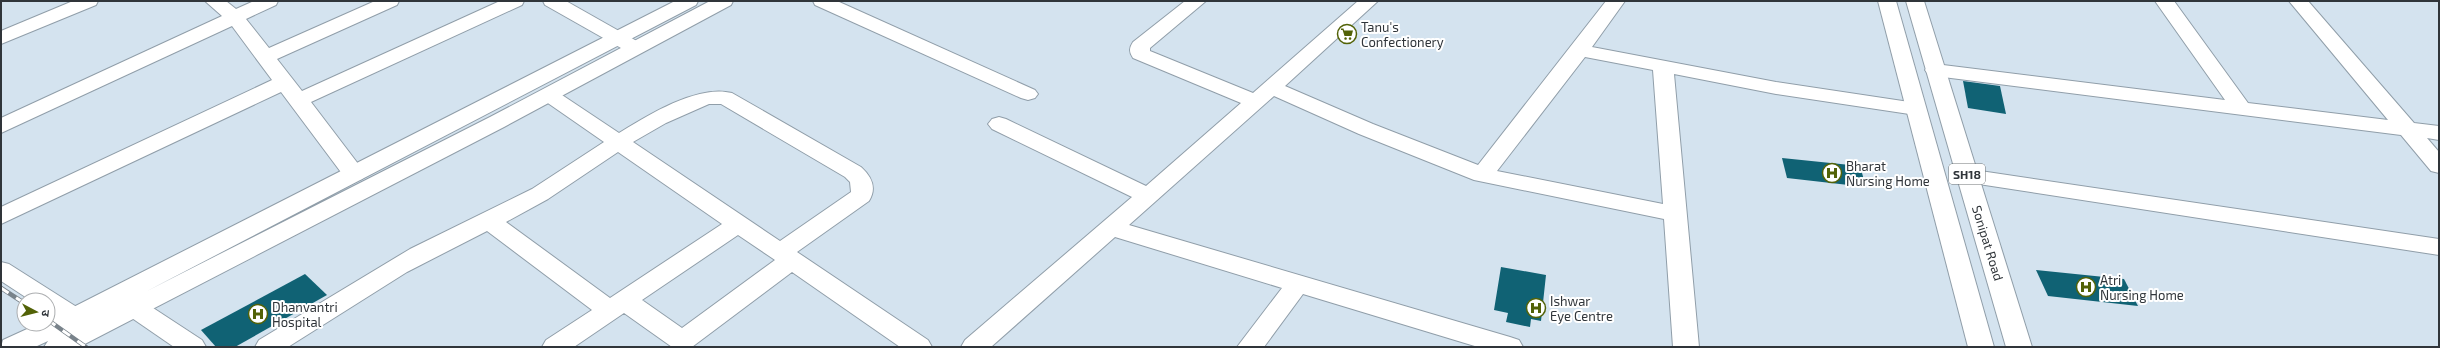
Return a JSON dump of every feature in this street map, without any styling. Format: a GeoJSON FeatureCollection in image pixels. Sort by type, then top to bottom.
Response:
{"type":"FeatureCollection","features":[{"type":"Feature","properties":{"kind":"street"},"geometry":{"type":"LineString","coordinates":[[1,38],[89,1]]}},
{"type":"Feature","properties":{"kind":"street"},"geometry":{"type":"LineString","coordinates":[[214,1],[235,17],[354,174]]}},
{"type":"Feature","properties":{"kind":"street"},"geometry":{"type":"LineString","coordinates":[[1,126],[270,1]]}},
{"type":"Feature","properties":{"kind":"street"},"geometry":{"type":"LineString","coordinates":[[266,57],[390,1]]}},
{"type":"Feature","properties":{"kind":"street"},"geometry":{"type":"LineString","coordinates":[[299,100],[515,1]]}},
{"type":"Feature","properties":{"kind":"street"},"geometry":{"type":"LineString","coordinates":[[552,1],[626,43]]}},
{"type":"Feature","properties":{"kind":"street"},"geometry":{"type":"LineString","coordinates":[[57,347],[549,95],[689,1]]}},
{"type":"Feature","properties":{"kind":"street"},"geometry":{"type":"LineString","coordinates":[[12,347],[74,317],[354,174],[626,43],[724,1]]}},
{"type":"Feature","properties":{"kind":"street"},"geometry":{"type":"LineString","coordinates":[[822,1],[1028,94]]}},
{"type":"Feature","properties":{"kind":"street"},"geometry":{"type":"LineString","coordinates":[[1197,1],[1145,41],[1139,49],[1140,54],[1366,130],[1482,175],[1675,214]]}},
{"type":"Feature","properties":{"kind":"street"},"geometry":{"type":"LineString","coordinates":[[974,347],[1264,95],[1369,1]]}},
{"type":"Feature","properties":{"kind":"street"},"geometry":{"type":"LineString","coordinates":[[1482,175],[1580,50],[1616,1]]}},
{"type":"Feature","properties":{"kind":"street","name":"SH18"},"geometry":{"type":"LineString","coordinates":[[1886,1],[1981,347]]}},
{"type":"Feature","properties":{"kind":"street","name":"Sonipat Road"},"geometry":{"type":"LineString","coordinates":[[1915,1],[2019,347]]}},
{"type":"Feature","properties":{"kind":"street"},"geometry":{"type":"LineString","coordinates":[[2164,1],[2241,108]]}},
{"type":"Feature","properties":{"kind":"street"},"geometry":{"type":"LineString","coordinates":[[2298,1],[2439,166]]}},
{"type":"Feature","properties":{"kind":"street"},"geometry":{"type":"LineString","coordinates":[[1580,50],[1776,88],[1916,109]]}},
{"type":"Feature","properties":{"kind":"street"},"geometry":{"type":"LineString","coordinates":[[1663,66],[1686,347]]}},
{"type":"Feature","properties":{"kind":"street"},"geometry":{"type":"LineString","coordinates":[[1935,70],[2439,133]]}},
{"type":"Feature","properties":{"kind":"street"},"geometry":{"type":"LineString","coordinates":[[1,216],[285,82]]}},
{"type":"Feature","properties":{"kind":"street"},"geometry":{"type":"LineString","coordinates":[[549,95],[919,347]]}},
{"type":"Feature","properties":{"kind":"street"},"geometry":{"type":"LineString","coordinates":[[268,347],[418,256],[488,220],[539,194],[618,143],[693,102],[716,96],[725,97],[853,172],[861,180],[863,188],[861,196],[682,341],[617,305],[488,220]]}},
{"type":"Feature","properties":{"kind":"street"},"geometry":{"type":"LineString","coordinates":[[999,124],[1148,196]]}},
{"type":"Feature","properties":{"kind":"street"},"geometry":{"type":"LineString","coordinates":[[1968,176],[2439,247]]}},
{"type":"Feature","properties":{"kind":"street"},"geometry":{"type":"LineString","coordinates":[[555,347],[738,224]]}},
{"type":"Feature","properties":{"kind":"street"},"geometry":{"type":"LineString","coordinates":[[1111,228],[1510,347]]}},
{"type":"Feature","properties":{"kind":"street"},"geometry":{"type":"LineString","coordinates":[[1,270],[35,292]]}},
{"type":"Feature","properties":{"kind":"street"},"geometry":{"type":"LineString","coordinates":[[1250,347],[1298,284]]}},
{"type":"Feature","properties":{"kind":"street"},"geometry":{"type":"LineString","coordinates":[[56,305],[74,317]]}},
{"type":"Feature","properties":{"kind":"street"},"geometry":{"type":"LineString","coordinates":[[135,308],[193,347]]}},
{"type":"Feature","properties":{"kind":"building"},"geometry":{"type":"Polygon","coordinates":[[[1963,81],[2000,86],[2006,114],[1968,108],[1963,81]]]}},
{"type":"Feature","properties":{"kind":"building"},"geometry":{"type":"Polygon","coordinates":[[[1782,158],[1860,166],[1866,187],[1787,178],[1782,158]]]}},
{"type":"Feature","properties":{"kind":"building"},"geometry":{"type":"Polygon","coordinates":[[[1501,267],[1546,275],[1541,321],[1531,319],[1530,327],[1506,322],[1508,313],[1494,310],[1501,267]]]}},
{"type":"Feature","properties":{"kind":"building"},"geometry":{"type":"Polygon","coordinates":[[[2036,270],[2124,279],[2138,306],[2048,296],[2036,270]]]}},
{"type":"Feature","properties":{"kind":"building"},"geometry":{"type":"Polygon","coordinates":[[[305,274],[327,295],[235,347],[216,347],[201,330],[305,274]]]}},
{"type":"Feature","properties":{"kind":"railway"},"geometry":{"type":"LineString","coordinates":[[1,288],[16,298]]}},
{"type":"Feature","properties":{"kind":"railway"},"geometry":{"type":"LineString","coordinates":[[56,326],[86,347]]}},
{"type":"Feature","properties":{"kind":"place","name":"Tanu's Confectionery"},"geometry":{"type":"Point","coordinates":[1347,34]}},
{"type":"Feature","properties":{"kind":"place","name":"Bharat Nursing Home"},"geometry":{"type":"Point","coordinates":[1832,173]}},
{"type":"Feature","properties":{"kind":"place","name":"Atri Nursing Home"},"geometry":{"type":"Point","coordinates":[2086,287]}},
{"type":"Feature","properties":{"kind":"place","name":"Ishwar Eye Centre"},"geometry":{"type":"Point","coordinates":[1536,308]}},
{"type":"Feature","properties":{"kind":"place","name":"Dhanvantri Hospital"},"geometry":{"type":"Point","coordinates":[258,314]}}]}
